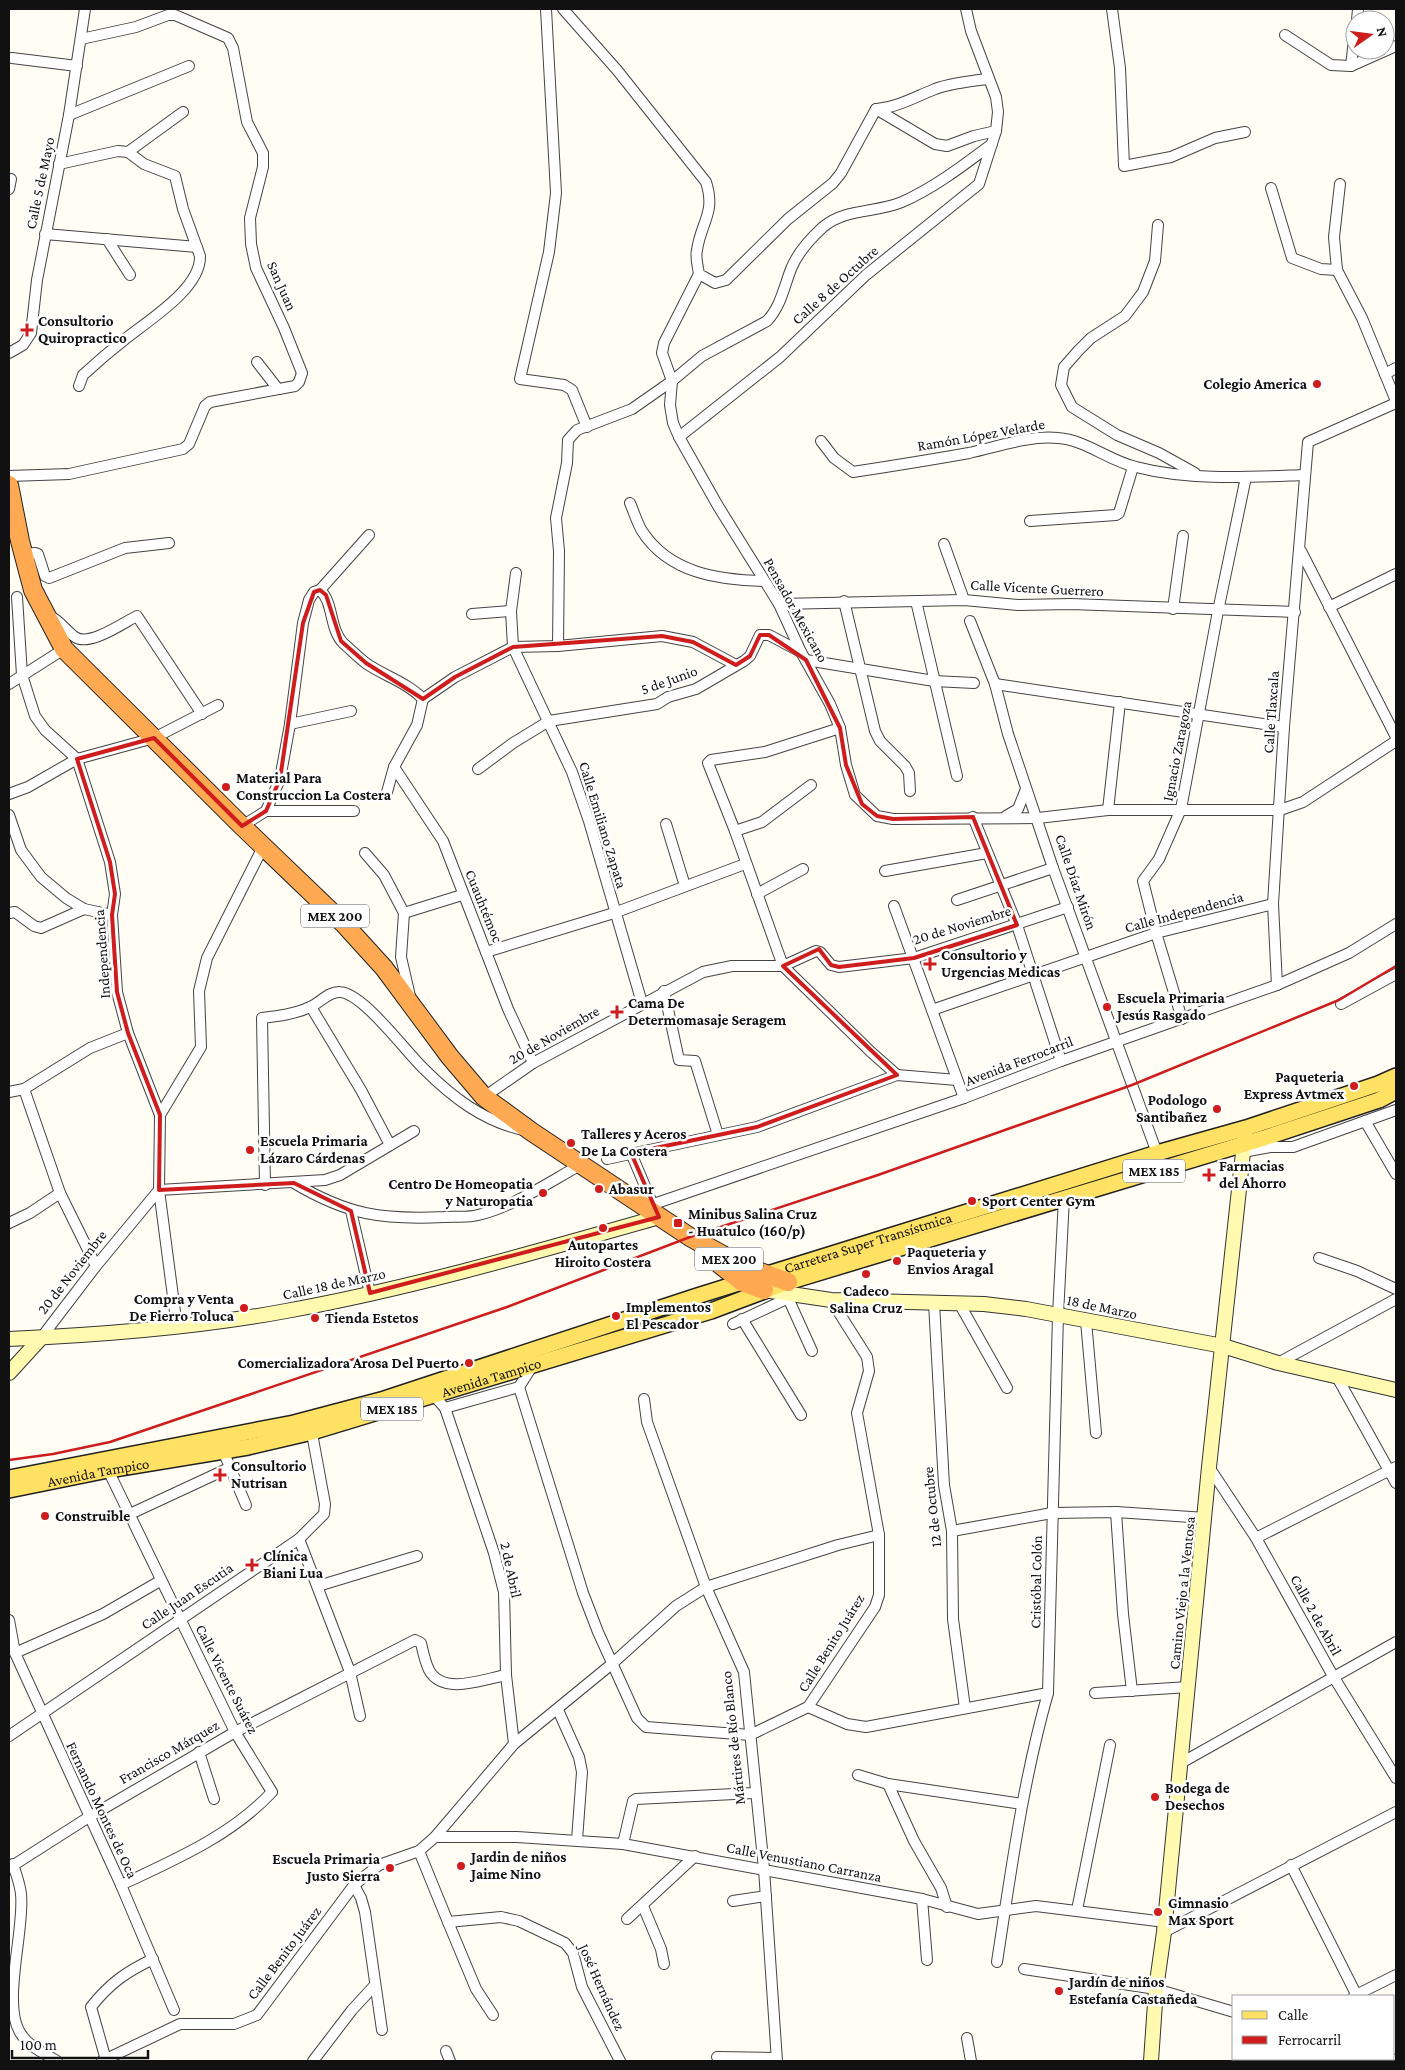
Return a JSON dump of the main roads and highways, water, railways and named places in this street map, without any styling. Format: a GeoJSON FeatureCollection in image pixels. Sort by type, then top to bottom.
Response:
{"type":"FeatureCollection","features":[{"type":"Feature","properties":{"kind":"highway","name":"MEX 200"},"geometry":{"type":"LineString","coordinates":[[9,485],[17,543],[33,590],[64,649],[263,847],[344,924],[384,968],[413,1004],[450,1057],[484,1097],[532,1132],[653,1210],[690,1237],[741,1265],[767,1282],[790,1292]]}},
{"type":"Feature","properties":{"kind":"highway","name":"MEX 200"},"geometry":{"type":"LineString","coordinates":[[690,1237],[720,1266],[742,1282],[767,1282]]}},
{"type":"Feature","properties":{"kind":"main road","name":"Carretera Super Transístmica"},"geometry":{"type":"LineString","coordinates":[[790,1292],[1156,1153],[1245,1141],[1396,1076]]}},
{"type":"Feature","properties":{"kind":"main road","name":"Carretera Super Transístmica"},"geometry":{"type":"LineString","coordinates":[[767,1282],[1018,1204],[1064,1198],[1379,1100],[1396,1091]]}},
{"type":"Feature","properties":{"kind":"main road","name":"Camino Viejo a la Ventosa"},"geometry":{"type":"LineString","coordinates":[[1151,2061],[1156,1989],[1165,1927],[1206,1518],[1209,1467],[1245,1141]]}},
{"type":"Feature","properties":{"kind":"main road","name":"Calle 18 de Marzo"},"geometry":{"type":"LineString","coordinates":[[9,1339],[177,1327],[286,1311],[370,1293],[653,1210]]}},
{"type":"Feature","properties":{"kind":"main road","name":"Avenida Tampico"},"geometry":{"type":"LineString","coordinates":[[311,1426],[381,1400],[742,1282]]}},
{"type":"Feature","properties":{"kind":"main road","name":"Avenida Tampico"},"geometry":{"type":"LineString","coordinates":[[9,1490],[311,1426],[435,1396],[711,1311],[767,1282]]}},
{"type":"Feature","properties":{"kind":"main road","name":"18 de Marzo"},"geometry":{"type":"LineString","coordinates":[[790,1292],[831,1300],[998,1304],[1223,1346],[1278,1363],[1396,1390]]}},
{"type":"Feature","properties":{"kind":"main road","name":"20 de Noviembre"},"geometry":{"type":"LineString","coordinates":[[9,1373],[41,1338]]}},
{"type":"Feature","properties":{"kind":"main road","name":"Avenida Tampico"},"geometry":{"type":"LineString","coordinates":[[9,1478],[220,1445]]}},
{"type":"Feature","properties":{"kind":"railway"},"geometry":{"type":"LineString","coordinates":[[9,1460],[53,1454],[110,1442],[507,1307],[690,1237],[878,1175],[1132,1085],[1339,1000],[1396,966]]}},
{"type":"Feature","properties":{"kind":"place","name":"Consultorio Quiropractico"},"geometry":{"type":"Point","coordinates":[27,330]}},
{"type":"Feature","properties":{"kind":"place","name":"Colegio America"},"geometry":{"type":"Point","coordinates":[1317,384]}},
{"type":"Feature","properties":{"kind":"place","name":"Material Para Construccion La Costera"},"geometry":{"type":"Point","coordinates":[226,787]}},
{"type":"Feature","properties":{"kind":"place","name":"Consultorio y Urgencias Medicas"},"geometry":{"type":"Point","coordinates":[930,964]}},
{"type":"Feature","properties":{"kind":"place","name":"Escuela Primaria Jesús Rasgado"},"geometry":{"type":"Point","coordinates":[1107,1007]}},
{"type":"Feature","properties":{"kind":"place","name":"Cama De Determomasaje Seragem"},"geometry":{"type":"Point","coordinates":[617,1012]}},
{"type":"Feature","properties":{"kind":"place","name":"Paqueteria Express Avtmex"},"geometry":{"type":"Point","coordinates":[1354,1086]}},
{"type":"Feature","properties":{"kind":"place","name":"Podologo Santibañez"},"geometry":{"type":"Point","coordinates":[1217,1109]}},
{"type":"Feature","properties":{"kind":"place","name":"Talleres y Aceros De La Costera"},"geometry":{"type":"Point","coordinates":[571,1143]}},
{"type":"Feature","properties":{"kind":"place","name":"Escuela Primaria Lázaro Cárdenas"},"geometry":{"type":"Point","coordinates":[250,1150]}},
{"type":"Feature","properties":{"kind":"place","name":"Farmacias del Ahorro"},"geometry":{"type":"Point","coordinates":[1209,1175]}},
{"type":"Feature","properties":{"kind":"place","name":"Abasur"},"geometry":{"type":"Point","coordinates":[599,1189]}},
{"type":"Feature","properties":{"kind":"place","name":"Centro De Homeopatia y Naturopatia"},"geometry":{"type":"Point","coordinates":[543,1193]}},
{"type":"Feature","properties":{"kind":"place","name":"Sport Center Gym"},"geometry":{"type":"Point","coordinates":[972,1201]}},
{"type":"Feature","properties":{"kind":"place","name":"Minibus Salina Cruz - Huatulco (160/p)"},"geometry":{"type":"Point","coordinates":[678,1223]}},
{"type":"Feature","properties":{"kind":"place","name":"Autopartes Hiroito Costera"},"geometry":{"type":"Point","coordinates":[603,1228]}},
{"type":"Feature","properties":{"kind":"place","name":"Paqueteria y Envios Aragal"},"geometry":{"type":"Point","coordinates":[897,1261]}},
{"type":"Feature","properties":{"kind":"place","name":"Cadeco Salina Cruz"},"geometry":{"type":"Point","coordinates":[866,1274]}},
{"type":"Feature","properties":{"kind":"place","name":"Compra y Venta De Fierro Toluca"},"geometry":{"type":"Point","coordinates":[244,1308]}},
{"type":"Feature","properties":{"kind":"place","name":"Implementos El Pescador"},"geometry":{"type":"Point","coordinates":[616,1316]}},
{"type":"Feature","properties":{"kind":"place","name":"Tienda Estetos"},"geometry":{"type":"Point","coordinates":[315,1318]}},
{"type":"Feature","properties":{"kind":"place","name":"Comercializadora Arosa Del Puerto"},"geometry":{"type":"Point","coordinates":[469,1363]}},
{"type":"Feature","properties":{"kind":"place","name":"Consultorio Nutrisan"},"geometry":{"type":"Point","coordinates":[220,1475]}},
{"type":"Feature","properties":{"kind":"place","name":"Construible"},"geometry":{"type":"Point","coordinates":[45,1516]}},
{"type":"Feature","properties":{"kind":"place","name":"Clínica Biani Lua"},"geometry":{"type":"Point","coordinates":[252,1565]}},
{"type":"Feature","properties":{"kind":"place","name":"Bodega de Desechos"},"geometry":{"type":"Point","coordinates":[1155,1797]}},
{"type":"Feature","properties":{"kind":"place","name":"Jardin de niños Jaime Nino"},"geometry":{"type":"Point","coordinates":[461,1866]}},
{"type":"Feature","properties":{"kind":"place","name":"Escuela Primaria Justo Sierra"},"geometry":{"type":"Point","coordinates":[390,1868]}},
{"type":"Feature","properties":{"kind":"place","name":"Gimnasio Max Sport"},"geometry":{"type":"Point","coordinates":[1158,1912]}},
{"type":"Feature","properties":{"kind":"place","name":"Jardín de niños Estefanía Castañeda"},"geometry":{"type":"Point","coordinates":[1059,1991]}}]}
